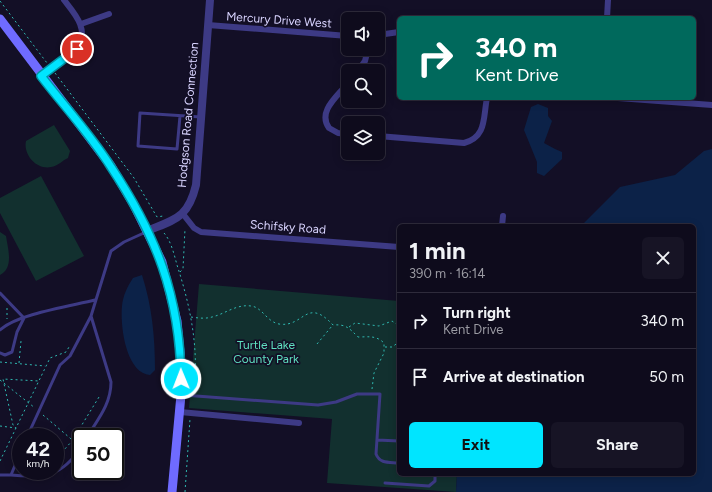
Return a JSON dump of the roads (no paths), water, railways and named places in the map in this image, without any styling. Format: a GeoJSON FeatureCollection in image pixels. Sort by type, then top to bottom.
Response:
{"type":"FeatureCollection","features":[{"type":"Feature","properties":{"kind":"main road"},"geometry":{"type":"LineString","coordinates":[[1,23],[111,166],[134,205],[162,262],[172,297],[180,345],[181,395],[172,492]]}},
{"type":"Feature","properties":{"kind":"street"},"geometry":{"type":"LineString","coordinates":[[41,76],[77,49],[81,44],[81,24],[64,0]]}},
{"type":"Feature","properties":{"kind":"street","name":"Hodgson Road Connection"},"geometry":{"type":"LineString","coordinates":[[183,214],[192,202],[196,185],[210,0]]}},
{"type":"Feature","properties":{"kind":"street"},"geometry":{"type":"LineString","coordinates":[[607,16],[608,0]]}},
{"type":"Feature","properties":{"kind":"street"},"geometry":{"type":"LineString","coordinates":[[81,24],[109,14]]}},
{"type":"Feature","properties":{"kind":"street","name":"Mercury Drive West"},"geometry":{"type":"LineString","coordinates":[[208,25],[341,35]]}},
{"type":"Feature","properties":{"kind":"street"},"geometry":{"type":"LineString","coordinates":[[385,34],[397,32]]}},
{"type":"Feature","properties":{"kind":"street"},"geometry":{"type":"LineString","coordinates":[[341,92],[325,113],[326,124],[333,131],[341,133]]}},
{"type":"Feature","properties":{"kind":"street"},"geometry":{"type":"LineString","coordinates":[[385,137],[464,143],[471,141],[480,133],[487,100]]}},
{"type":"Feature","properties":{"kind":"street"},"geometry":{"type":"LineString","coordinates":[[645,100],[712,105]]}},
{"type":"Feature","properties":{"kind":"street"},"geometry":{"type":"LineString","coordinates":[[147,231],[183,214]]}},
{"type":"Feature","properties":{"kind":"street","name":"Schifsky Road"},"geometry":{"type":"LineString","coordinates":[[183,214],[194,228],[201,232],[397,247]]}},
{"type":"Feature","properties":{"kind":"street"},"geometry":{"type":"LineString","coordinates":[[502,224],[503,216]]}},
{"type":"Feature","properties":{"kind":"street"},"geometry":{"type":"LineString","coordinates":[[180,412],[299,423]]}},
{"type":"Feature","properties":{"kind":"lane"},"geometry":{"type":"LineString","coordinates":[[180,116],[177,149],[138,146],[140,113],[201,117]]}},
{"type":"Feature","properties":{"kind":"lane"},"geometry":{"type":"LineString","coordinates":[[31,428],[60,365],[70,356],[91,316],[111,251],[124,242],[147,231]]}},
{"type":"Feature","properties":{"kind":"lane"},"geometry":{"type":"LineString","coordinates":[[0,293],[24,318]]}},
{"type":"Feature","properties":{"kind":"lane"},"geometry":{"type":"LineString","coordinates":[[0,330],[7,324],[24,318],[95,300]]}},
{"type":"Feature","properties":{"kind":"lane"},"geometry":{"type":"LineString","coordinates":[[91,316],[111,382],[111,393],[108,404],[93,428]]}},
{"type":"Feature","properties":{"kind":"lane"},"geometry":{"type":"LineString","coordinates":[[0,353],[5,354],[12,352],[17,332],[24,318]]}},
{"type":"Feature","properties":{"kind":"lane"},"geometry":{"type":"LineString","coordinates":[[181,395],[318,405],[336,402],[357,394],[380,394],[376,454],[378,459],[384,462],[397,463]]}},
{"type":"Feature","properties":{"kind":"lane"},"geometry":{"type":"LineString","coordinates":[[377,440],[397,441]]}},
{"type":"Feature","properties":{"kind":"lane"},"geometry":{"type":"LineString","coordinates":[[0,474],[36,477],[59,472],[72,460]]}},
{"type":"Feature","properties":{"kind":"lane"},"geometry":{"type":"LineString","coordinates":[[385,483],[429,486],[435,481],[435,476]]}},
{"type":"Feature","properties":{"kind":"water"},"geometry":{"type":"Polygon","coordinates":[[[538,104],[548,108],[548,116],[552,121],[544,143],[562,152],[562,159],[544,176],[537,173],[537,162],[524,130],[531,107],[538,104]]]}},
{"type":"Feature","properties":{"kind":"water"},"geometry":{"type":"Polygon","coordinates":[[[712,149],[712,492],[456,492],[457,476],[696,476],[696,224],[583,224],[620,187],[675,175],[704,151],[712,149]]]}},
{"type":"Feature","properties":{"kind":"water"},"geometry":{"type":"Polygon","coordinates":[[[142,275],[151,310],[154,334],[155,370],[150,375],[142,372],[135,366],[130,358],[126,347],[122,325],[123,299],[133,278],[142,275]]]}},
{"type":"Feature","properties":{"kind":"park label","name":"Turtle Lake County Park"},"geometry":{"type":"Point","coordinates":[266,352]}}]}
